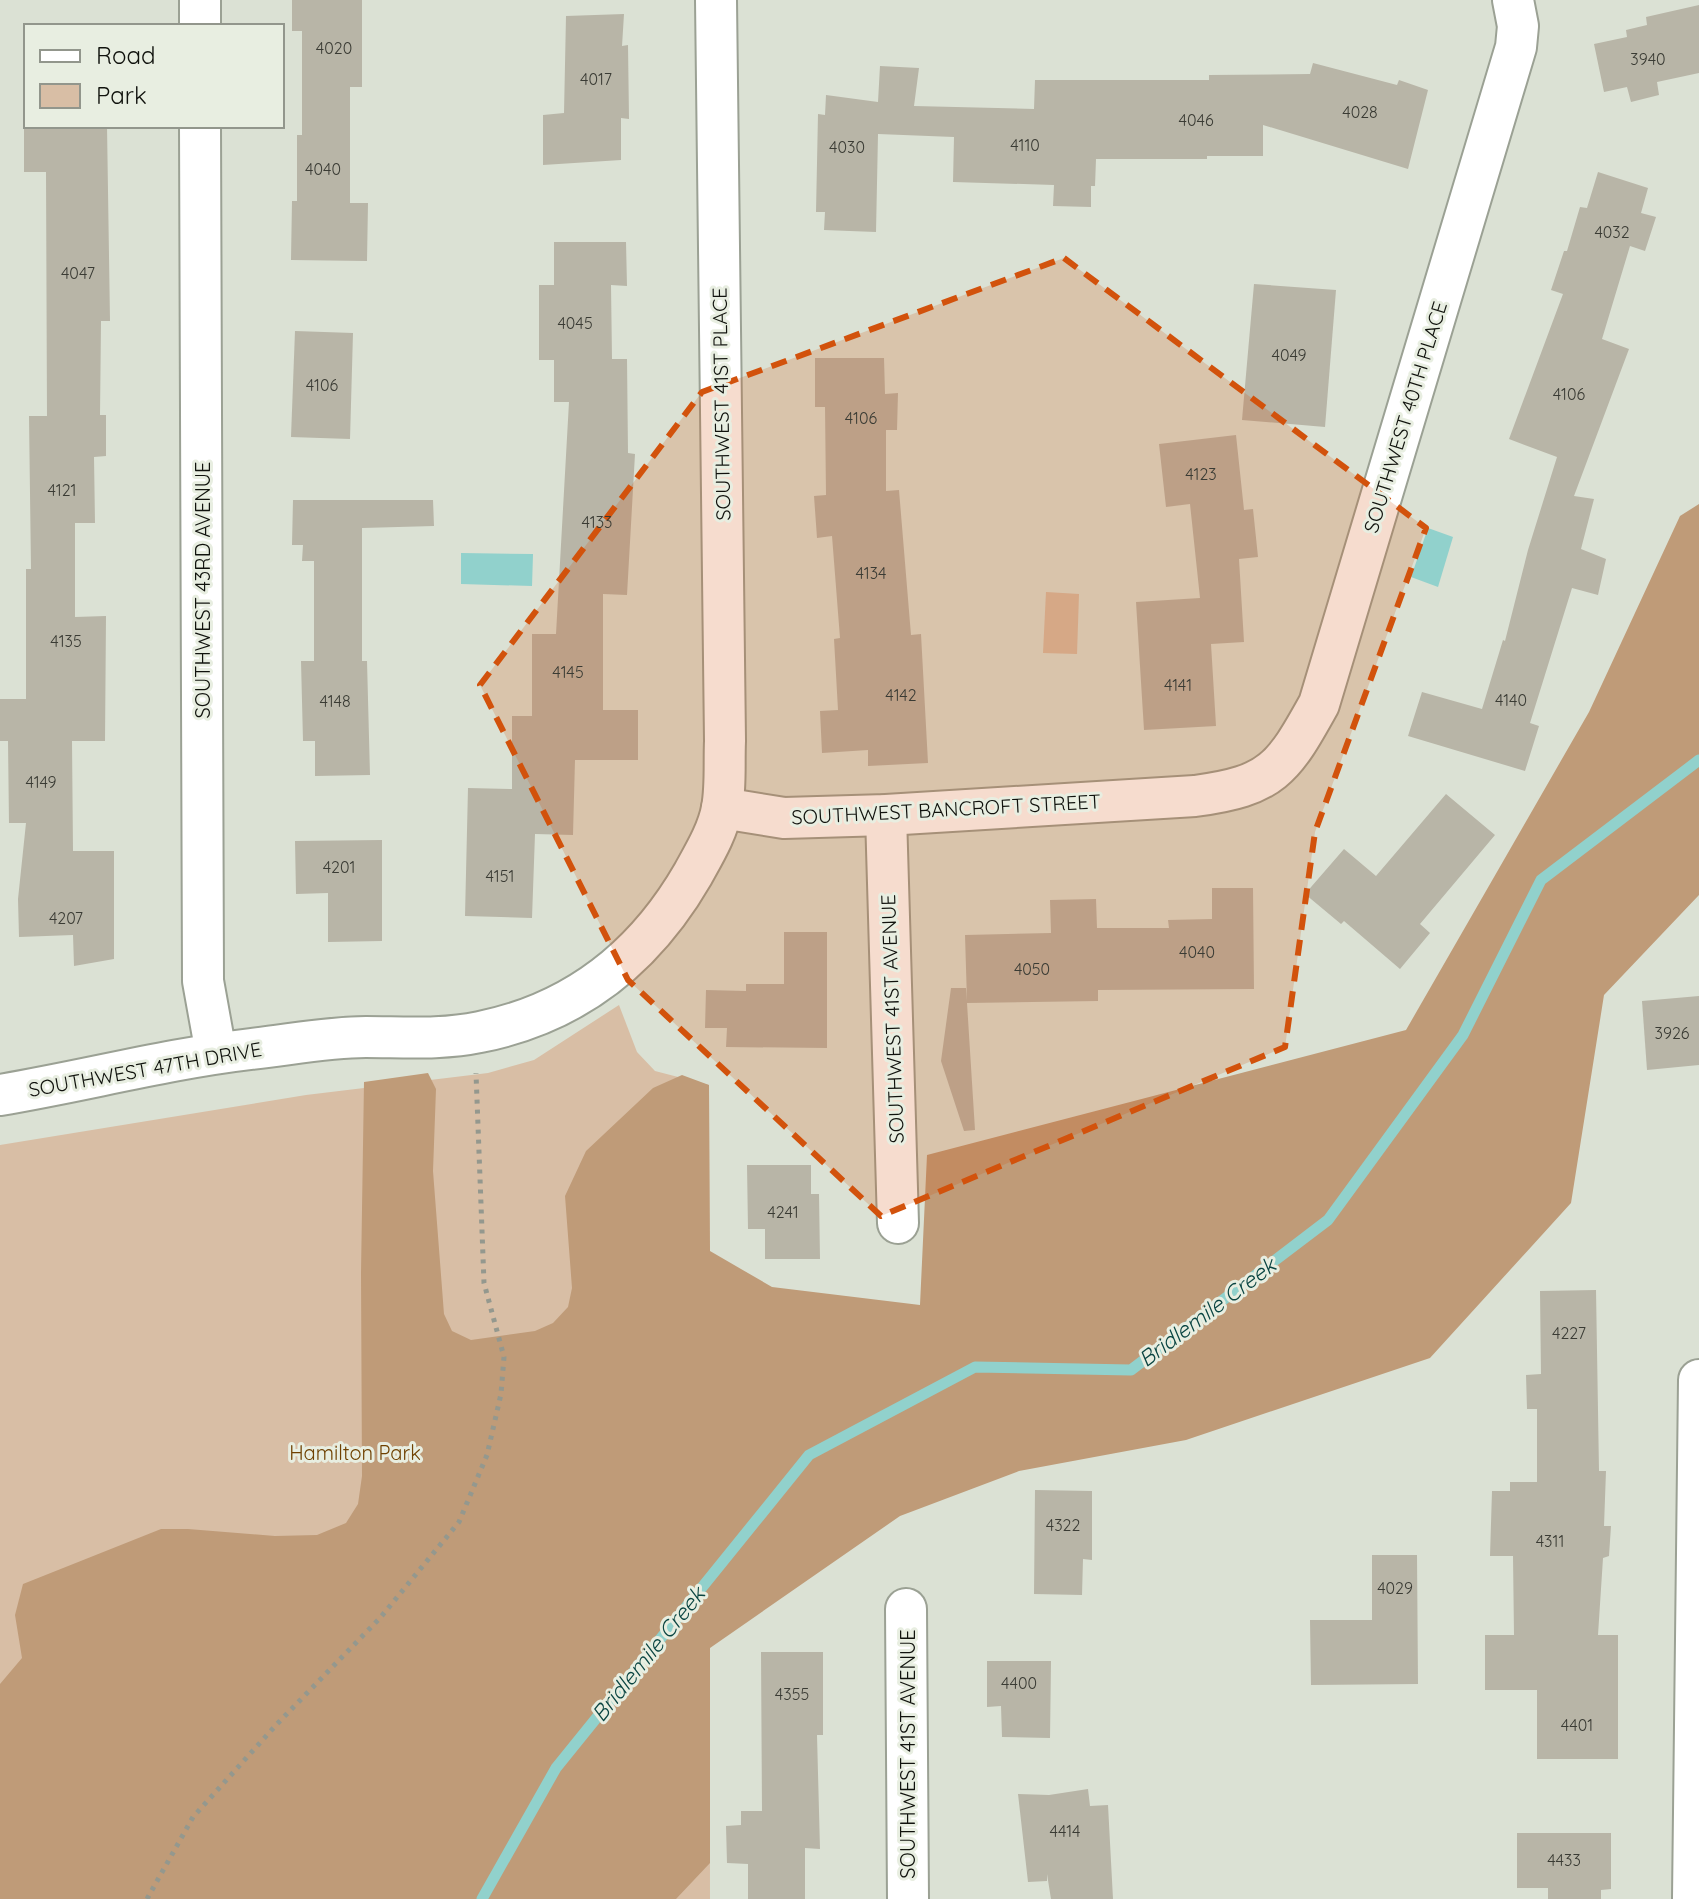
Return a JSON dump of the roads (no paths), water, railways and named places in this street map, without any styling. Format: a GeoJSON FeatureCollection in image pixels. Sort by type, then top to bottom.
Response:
{"type":"FeatureCollection","features":[{"type":"Feature","properties":{"kind":"street"},"geometry":{"type":"LineString","coordinates":[[200,0],[200,24]]}},
{"type":"Feature","properties":{"kind":"street","name":"SOUTHWEST 41ST PLACE"},"geometry":{"type":"LineString","coordinates":[[716,0],[725,741],[722,808]]}},
{"type":"Feature","properties":{"kind":"street","name":"SOUTHWEST 40TH PLACE"},"geometry":{"type":"LineString","coordinates":[[1226,792],[1255,783],[1274,772],[1292,752],[1319,704],[1516,47],[1518,26],[1513,0]]}},
{"type":"Feature","properties":{"kind":"street","name":"SOUTHWEST 43RD AVENUE"},"geometry":{"type":"LineString","coordinates":[[200,128],[203,981],[216,1053]]}},
{"type":"Feature","properties":{"kind":"street","name":"SOUTHWEST BANCROFT STREET"},"geometry":{"type":"LineString","coordinates":[[722,808],[784,818],[886,815],[1226,792]]}},
{"type":"Feature","properties":{"kind":"street","name":"SOUTHWEST 47TH DRIVE"},"geometry":{"type":"LineString","coordinates":[[0,1095],[216,1053],[363,1037],[407,1039],[482,1032],[512,1023],[573,998],[607,977],[643,944],[677,902],[707,849],[722,808]]}},
{"type":"Feature","properties":{"kind":"street","name":"SOUTHWEST 41ST AVENUE"},"geometry":{"type":"LineString","coordinates":[[886,815],[898,1223]]}},
{"type":"Feature","properties":{"kind":"street"},"geometry":{"type":"LineString","coordinates":[[1693,1899],[1699,1380]]}},
{"type":"Feature","properties":{"kind":"street","name":"SOUTHWEST 41ST AVENUE"},"geometry":{"type":"LineString","coordinates":[[906,1609],[908,1899]]}},
{"type":"Feature","properties":{"kind":"water"},"geometry":{"type":"Polygon","coordinates":[[[1428,528],[1453,537],[1438,587],[1411,577],[1428,528]]]}},
{"type":"Feature","properties":{"kind":"water"},"geometry":{"type":"Polygon","coordinates":[[[461,553],[533,554],[532,586],[461,584],[461,553]]]}},
{"type":"Feature","properties":{"kind":"waterway","name":"Bridlemile Creek"},"geometry":{"type":"LineString","coordinates":[[482,1899],[556,1768],[809,1455],[975,1367],[1131,1370],[1328,1220],[1463,1035],[1541,880],[1699,760]]}},
{"type":"Feature","properties":{"kind":"park label","name":"Hamilton Park"},"geometry":{"type":"Point","coordinates":[355,1452]}}]}
